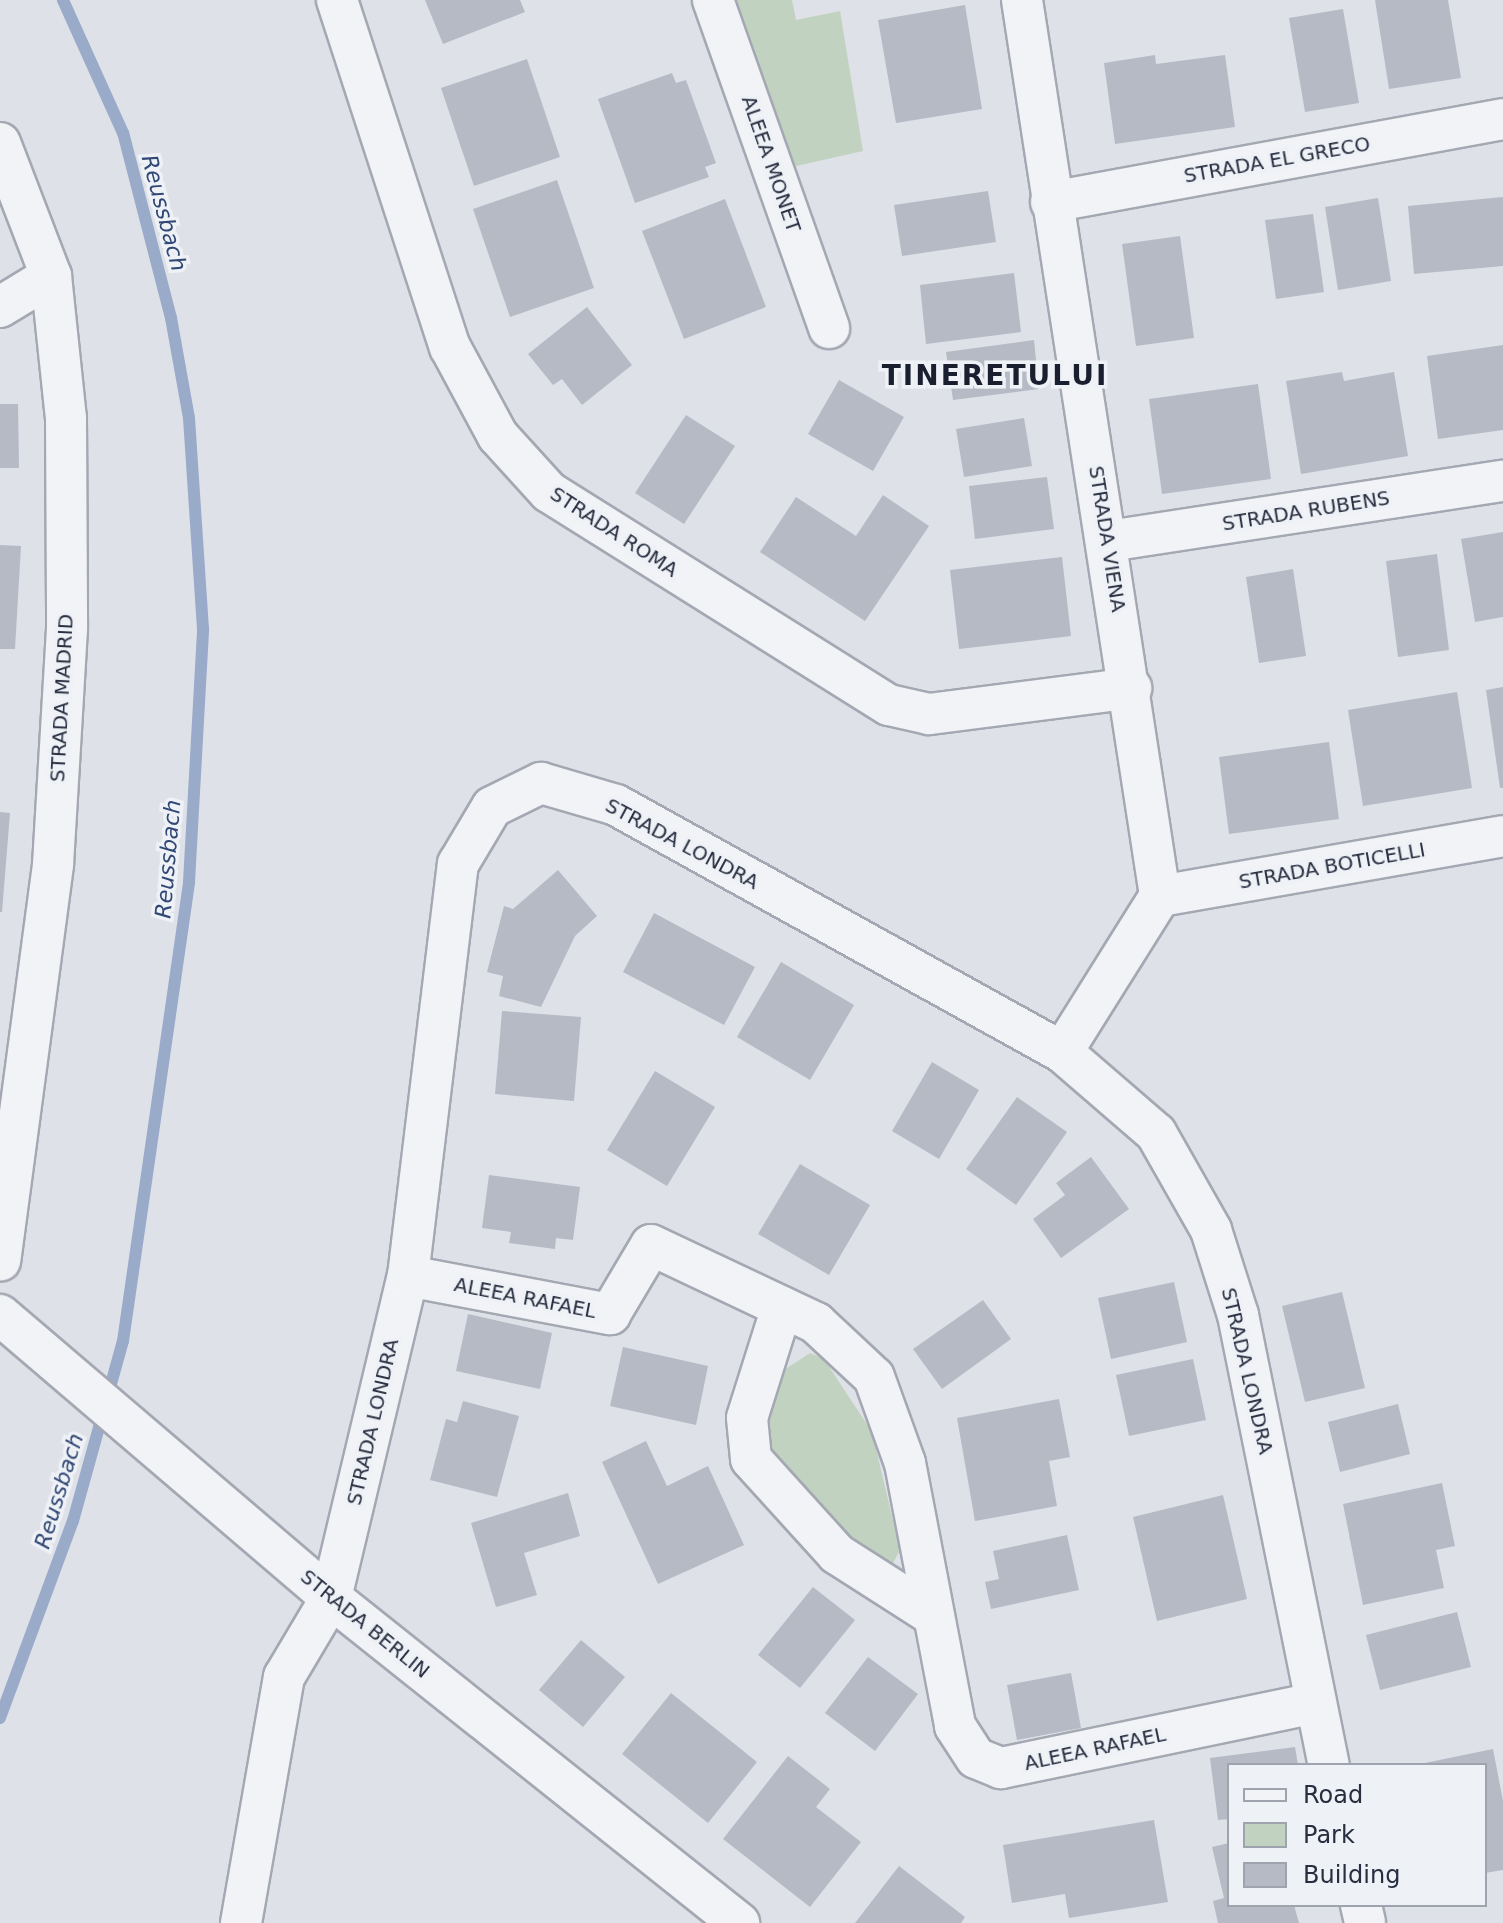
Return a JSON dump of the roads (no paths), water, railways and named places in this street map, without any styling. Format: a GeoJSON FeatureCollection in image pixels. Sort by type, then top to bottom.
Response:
{"type":"FeatureCollection","features":[{"type":"Feature","properties":{"kind":"street","name":"STRADA ROMA"},"geometry":{"type":"LineString","coordinates":[[337,0],[450,347],[498,436],[549,492],[889,705],[929,714],[1131,688]]}},
{"type":"Feature","properties":{"kind":"street","name":"ALEEA MONET"},"geometry":{"type":"LineString","coordinates":[[713,0],[829,328]]}},
{"type":"Feature","properties":{"kind":"street","name":"STRADA VIENA"},"geometry":{"type":"LineString","coordinates":[[1022,0],[1051,202],[1109,541],[1160,896]]}},
{"type":"Feature","properties":{"kind":"street","name":"STRADA EL GRECO"},"geometry":{"type":"LineString","coordinates":[[1051,202],[1503,119]]}},
{"type":"Feature","properties":{"kind":"street","name":"STRADA MADRID"},"geometry":{"type":"LineString","coordinates":[[0,143],[51,276],[66,418],[67,629],[53,865],[0,1260]]}},
{"type":"Feature","properties":{"kind":"street"},"geometry":{"type":"LineString","coordinates":[[0,307],[51,276]]}},
{"type":"Feature","properties":{"kind":"street","name":"STRADA RUBENS"},"geometry":{"type":"LineString","coordinates":[[1109,541],[1503,481]]}},
{"type":"Feature","properties":{"kind":"street","name":"STRADA LONDRA"},"geometry":{"type":"LineString","coordinates":[[241,1923],[284,1677],[331,1598],[408,1276],[458,864],[492,807],[541,783],[616,805],[1062,1052],[1156,1133],[1211,1230],[1238,1315],[1329,1763]]}},
{"type":"Feature","properties":{"kind":"street","name":"STRADA BOTICELLI"},"geometry":{"type":"LineString","coordinates":[[1160,896],[1503,836]]}},
{"type":"Feature","properties":{"kind":"street"},"geometry":{"type":"LineString","coordinates":[[1062,1052],[1160,896]]}},
{"type":"Feature","properties":{"kind":"street","name":"ALEEA RAFAEL"},"geometry":{"type":"LineString","coordinates":[[408,1276],[610,1314],[651,1245],[816,1323],[874,1377],[905,1463],[955,1726],[976,1758],[1001,1768],[1315,1703]]}},
{"type":"Feature","properties":{"kind":"street"},"geometry":{"type":"LineString","coordinates":[[782,1307],[747,1418],[751,1459],[837,1554],[934,1616]]}},
{"type":"Feature","properties":{"kind":"street","name":"STRADA BERLIN"},"geometry":{"type":"LineString","coordinates":[[0,1315],[331,1598],[739,1923]]}},
{"type":"Feature","properties":{"kind":"waterway","name":"Reussbach"},"geometry":{"type":"LineString","coordinates":[[0,1718],[73,1521],[123,1341],[189,882],[203,629],[189,418],[171,318],[123,133],[63,0]]}},
{"type":"Feature","properties":{"kind":"district","name":"TINERETULUI"},"geometry":{"type":"Point","coordinates":[995,376]}}]}
